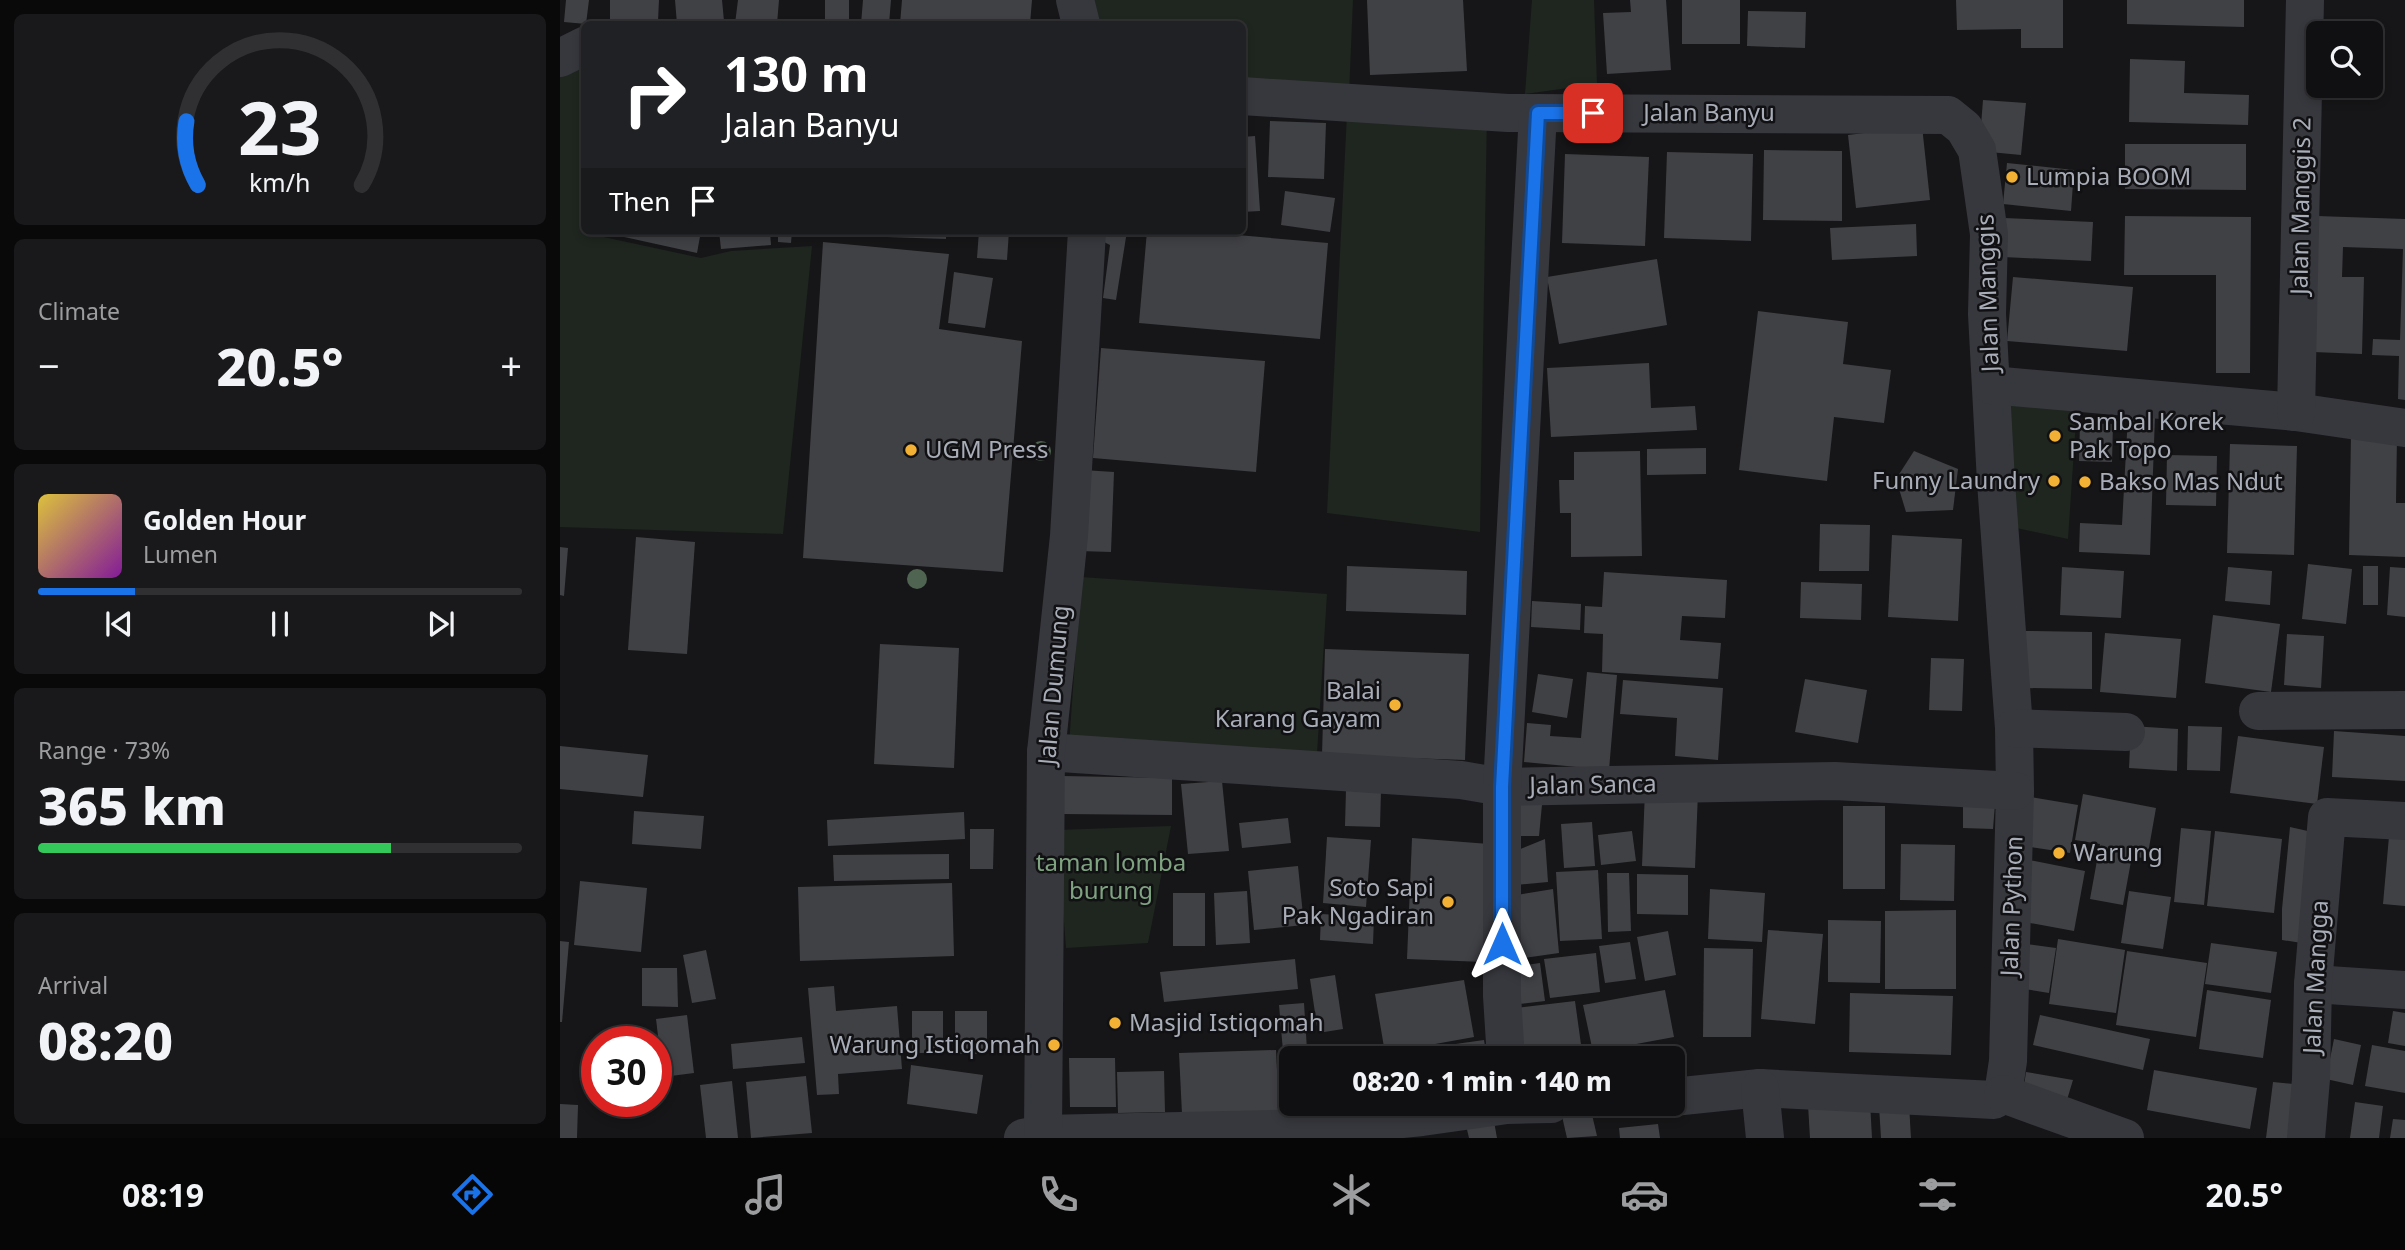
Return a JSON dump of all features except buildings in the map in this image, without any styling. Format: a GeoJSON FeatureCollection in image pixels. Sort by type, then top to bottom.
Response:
{"type":"FeatureCollection","features":[{"type":"Feature","properties":{"kind":"street"},"geometry":{"type":"LineString","coordinates":[[1075,0],[1080,21]]}},
{"type":"Feature","properties":{"kind":"street","name":"Jalan Manggis 2"},"geometry":{"type":"LineString","coordinates":[[2296,412],[2305,0]]}},
{"type":"Feature","properties":{"kind":"street"},"geometry":{"type":"LineString","coordinates":[[560,58],[581,48]]}},
{"type":"Feature","properties":{"kind":"street","name":"Jalan Banyu"},"geometry":{"type":"LineString","coordinates":[[1246,96],[1538,113],[1924,114]]}},
{"type":"Feature","properties":{"kind":"street"},"geometry":{"type":"LineString","coordinates":[[1505,1046],[1502,996],[1502,787],[1538,113]]}},
{"type":"Feature","properties":{"kind":"street","name":"Jalan Manggis"},"geometry":{"type":"LineString","coordinates":[[1924,114],[1948,115],[1964,128],[1977,149],[1989,234],[1987,314],[1991,385],[2296,412],[2405,428]]}},
{"type":"Feature","properties":{"kind":"street","name":"Jalan Dumung"},"geometry":{"type":"LineString","coordinates":[[1037,1137],[1046,752],[1069,536],[1087,235]]}},
{"type":"Feature","properties":{"kind":"street","name":"Jalan Python"},"geometry":{"type":"LineString","coordinates":[[1991,385],[2014,728],[2015,791],[2008,1061],[2003,1094]]}},
{"type":"Feature","properties":{"kind":"street"},"geometry":{"type":"LineString","coordinates":[[2258,711],[2405,710]]}},
{"type":"Feature","properties":{"kind":"street"},"geometry":{"type":"LineString","coordinates":[[2014,728],[2126,732]]}},
{"type":"Feature","properties":{"kind":"street","name":"Jalan Sanca"},"geometry":{"type":"LineString","coordinates":[[1046,752],[1461,780],[1502,787],[1835,781],[2015,791]]}},
{"type":"Feature","properties":{"kind":"street","name":"Jalan Mangga"},"geometry":{"type":"LineString","coordinates":[[2306,1138],[2311,1079],[2313,984],[2328,817],[2405,821]]}},
{"type":"Feature","properties":{"kind":"street"},"geometry":{"type":"LineString","coordinates":[[2313,984],[2405,990]]}},
{"type":"Feature","properties":{"kind":"street"},"geometry":{"type":"LineString","coordinates":[[1760,1088],[1765,1138]]}},
{"type":"Feature","properties":{"kind":"street"},"geometry":{"type":"LineString","coordinates":[[1685,1096],[1760,1088],[1994,1100],[2003,1094],[2125,1138]]}},
{"type":"Feature","properties":{"kind":"street"},"geometry":{"type":"LineString","coordinates":[[1037,1137],[1316,1133],[1422,1118],[1508,1116]]}},
{"type":"Feature","properties":{"kind":"green space"},"geometry":{"type":"Polygon","coordinates":[[[1065,0],[1353,0],[1349,94],[1487,111],[1480,532],[1327,513],[1348,94],[1246,91],[1246,21],[1065,21],[1065,0]]]}},
{"type":"Feature","properties":{"kind":"green space"},"geometry":{"type":"Polygon","coordinates":[[[1532,0],[1594,0],[1597,84],[1525,94],[1532,0]]]}},
{"type":"Feature","properties":{"kind":"green space"},"geometry":{"type":"Polygon","coordinates":[[[581,60],[581,235],[594,235],[701,258],[731,251],[812,246],[783,534],[560,527],[560,67],[581,60]]]}},
{"type":"Feature","properties":{"kind":"green space"},"geometry":{"type":"Polygon","coordinates":[[[1998,405],[2077,406],[2068,539],[2002,525],[1998,405]]]}},
{"type":"Feature","properties":{"kind":"green space"},"geometry":{"type":"Polygon","coordinates":[[[1081,577],[1327,594],[1316,770],[1069,745],[1081,577]]]}},
{"type":"Feature","properties":{"kind":"green space","name":"taman lomba burung"},"geometry":{"type":"Polygon","coordinates":[[[1171,826],[1148,943],[1066,948],[1057,830],[1171,826]]]}},
{"type":"Feature","properties":{"kind":"place","name":"Lumpia BOOM"},"geometry":{"type":"Point","coordinates":[2012,177]}},
{"type":"Feature","properties":{"kind":"place","name":"Sambal Korek Pak Topo"},"geometry":{"type":"Point","coordinates":[2055,436]}},
{"type":"Feature","properties":{"kind":"place","name":"UGM Press"},"geometry":{"type":"Point","coordinates":[911,450]}},
{"type":"Feature","properties":{"kind":"place","name":"Funny Laundry"},"geometry":{"type":"Point","coordinates":[2054,481]}},
{"type":"Feature","properties":{"kind":"place","name":"Bakso Mas Ndut"},"geometry":{"type":"Point","coordinates":[2085,482]}},
{"type":"Feature","properties":{"kind":"place","name":"Balai Karang Gayam"},"geometry":{"type":"Point","coordinates":[1395,705]}},
{"type":"Feature","properties":{"kind":"place","name":"Warung"},"geometry":{"type":"Point","coordinates":[2059,853]}},
{"type":"Feature","properties":{"kind":"place","name":"Soto Sapi Pak Ngadiran"},"geometry":{"type":"Point","coordinates":[1448,902]}},
{"type":"Feature","properties":{"kind":"place","name":"Masjid Istiqomah"},"geometry":{"type":"Point","coordinates":[1115,1023]}},
{"type":"Feature","properties":{"kind":"place","name":"Warung Istiqomah"},"geometry":{"type":"Point","coordinates":[1054,1045]}},
{"type":"Feature","properties":{"kind":"route"},"geometry":{"type":"LineString","coordinates":[[1502,944],[1502,787],[1538,113],[1593,113]]}}]}
